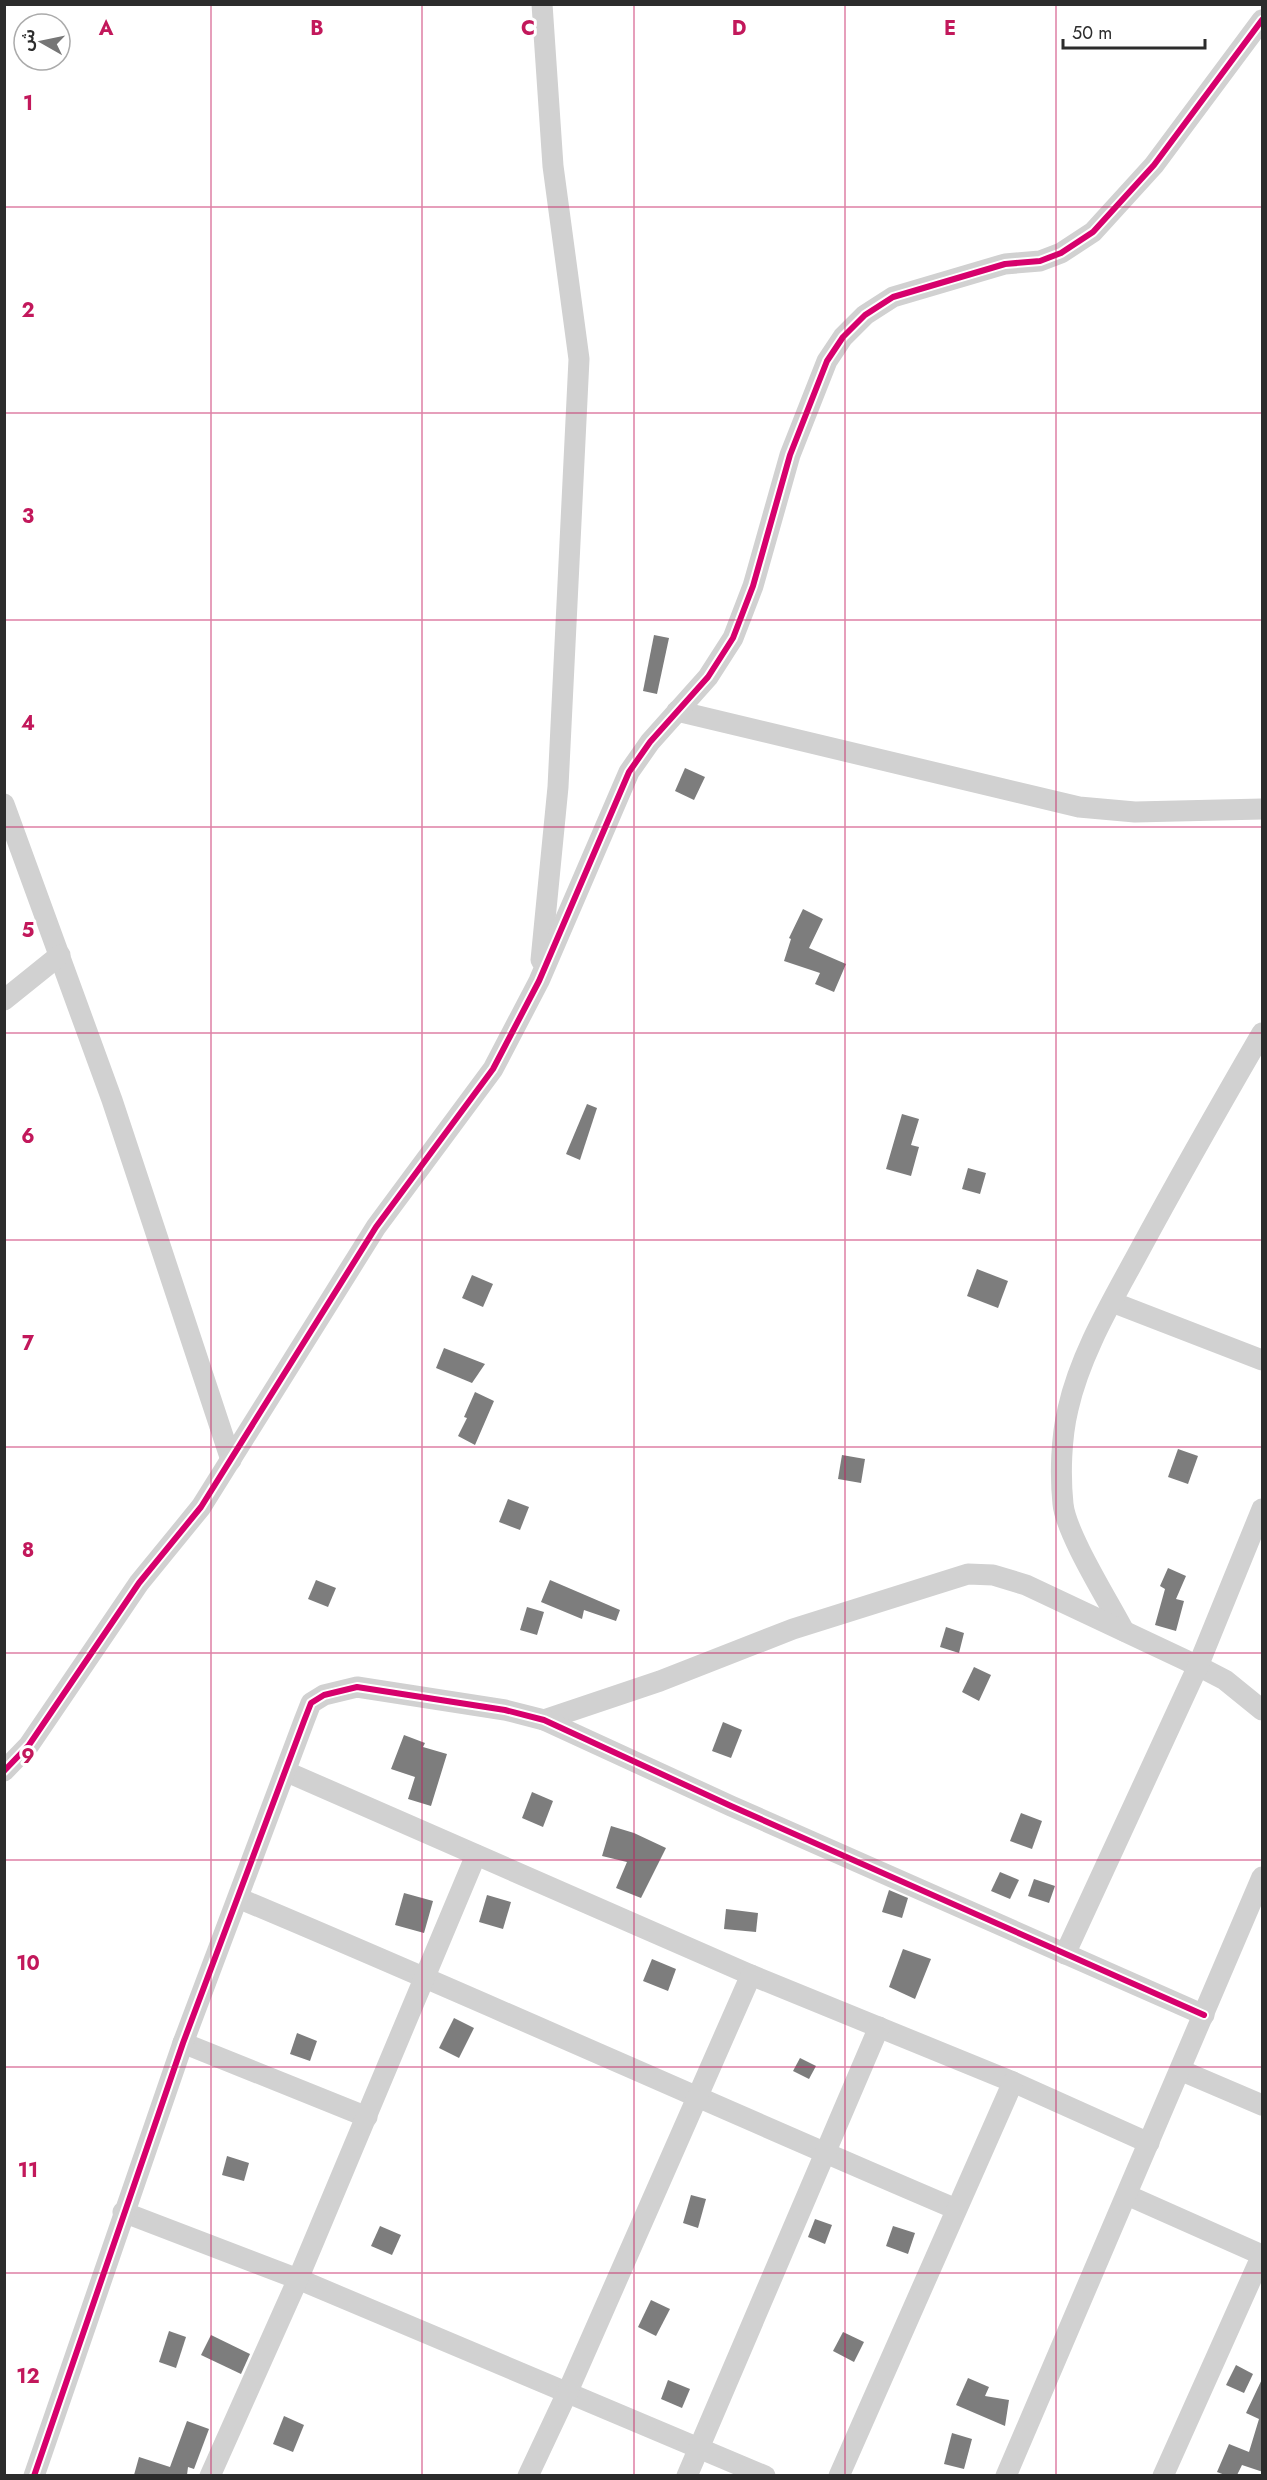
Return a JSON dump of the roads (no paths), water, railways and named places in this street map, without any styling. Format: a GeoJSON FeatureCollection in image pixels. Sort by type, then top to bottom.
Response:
{"type":"FeatureCollection","features":[{"type":"Feature","properties":{"kind":"street"},"geometry":{"type":"LineString","coordinates":[[539,981],[558,787],[579,359],[553,166],[542,4]]}},
{"type":"Feature","properties":{"kind":"street"},"geometry":{"type":"LineString","coordinates":[[4,1771],[29,1745],[139,1583],[201,1507],[376,1227],[493,1069],[539,981],[629,772],[650,742],[708,677],[733,638],[753,586],[790,455],[827,361],[843,337],[865,315],[893,297],[1005,264],[1040,261],[1061,253],[1093,232],[1154,165],[1263,20]]}},
{"type":"Feature","properties":{"kind":"street"},"geometry":{"type":"LineString","coordinates":[[677,711],[1079,807],[1135,812],[1263,809]]}},
{"type":"Feature","properties":{"kind":"street"},"geometry":{"type":"LineString","coordinates":[[4,804],[112,1100],[231,1460]]}},
{"type":"Feature","properties":{"kind":"street"},"geometry":{"type":"LineString","coordinates":[[4,1000],[60,955]]}},
{"type":"Feature","properties":{"kind":"street"},"geometry":{"type":"LineString","coordinates":[[1124,1631],[1070,1528],[1063,1506],[1062,1467],[1068,1409],[1080,1372],[1112,1302],[1192,1153],[1263,1033]]}},
{"type":"Feature","properties":{"kind":"street"},"geometry":{"type":"LineString","coordinates":[[1112,1302],[1263,1360]]}},
{"type":"Feature","properties":{"kind":"street"},"geometry":{"type":"LineString","coordinates":[[1065,1954],[1198,1666],[1263,1509]]}},
{"type":"Feature","properties":{"kind":"street"},"geometry":{"type":"LineString","coordinates":[[544,1720],[660,1681],[793,1629],[968,1574],[993,1575],[1026,1586],[1124,1631],[1225,1680],[1263,1710]]}},
{"type":"Feature","properties":{"kind":"street"},"geometry":{"type":"LineString","coordinates":[[33,2475],[183,2043],[287,1772],[311,1703],[324,1695],[357,1688],[505,1710],[544,1720],[1204,2015]]}},
{"type":"Feature","properties":{"kind":"street"},"geometry":{"type":"LineString","coordinates":[[287,1772],[751,1975],[1013,2082],[1149,2143]]}},
{"type":"Feature","properties":{"kind":"street"},"geometry":{"type":"LineString","coordinates":[[210,2475],[298,2279],[427,1977],[476,1855]]}},
{"type":"Feature","properties":{"kind":"street"},"geometry":{"type":"LineString","coordinates":[[1011,2474],[1263,1877]]}},
{"type":"Feature","properties":{"kind":"street"},"geometry":{"type":"LineString","coordinates":[[238,1898],[427,1977],[698,2099],[956,2209]]}},
{"type":"Feature","properties":{"kind":"street"},"geometry":{"type":"LineString","coordinates":[[528,2475],[568,2391],[751,1975]]}},
{"type":"Feature","properties":{"kind":"street"},"geometry":{"type":"LineString","coordinates":[[687,2475],[879,2027]]}},
{"type":"Feature","properties":{"kind":"street"},"geometry":{"type":"LineString","coordinates":[[183,2043],[367,2118]]}},
{"type":"Feature","properties":{"kind":"street"},"geometry":{"type":"LineString","coordinates":[[1180,2070],[1263,2105]]}},
{"type":"Feature","properties":{"kind":"street"},"geometry":{"type":"LineString","coordinates":[[839,2475],[1013,2082]]}},
{"type":"Feature","properties":{"kind":"street"},"geometry":{"type":"LineString","coordinates":[[1127,2195],[1262,2255],[1163,2475]]}},
{"type":"Feature","properties":{"kind":"street"},"geometry":{"type":"LineString","coordinates":[[123,2212],[298,2279],[765,2475]]}}]}
